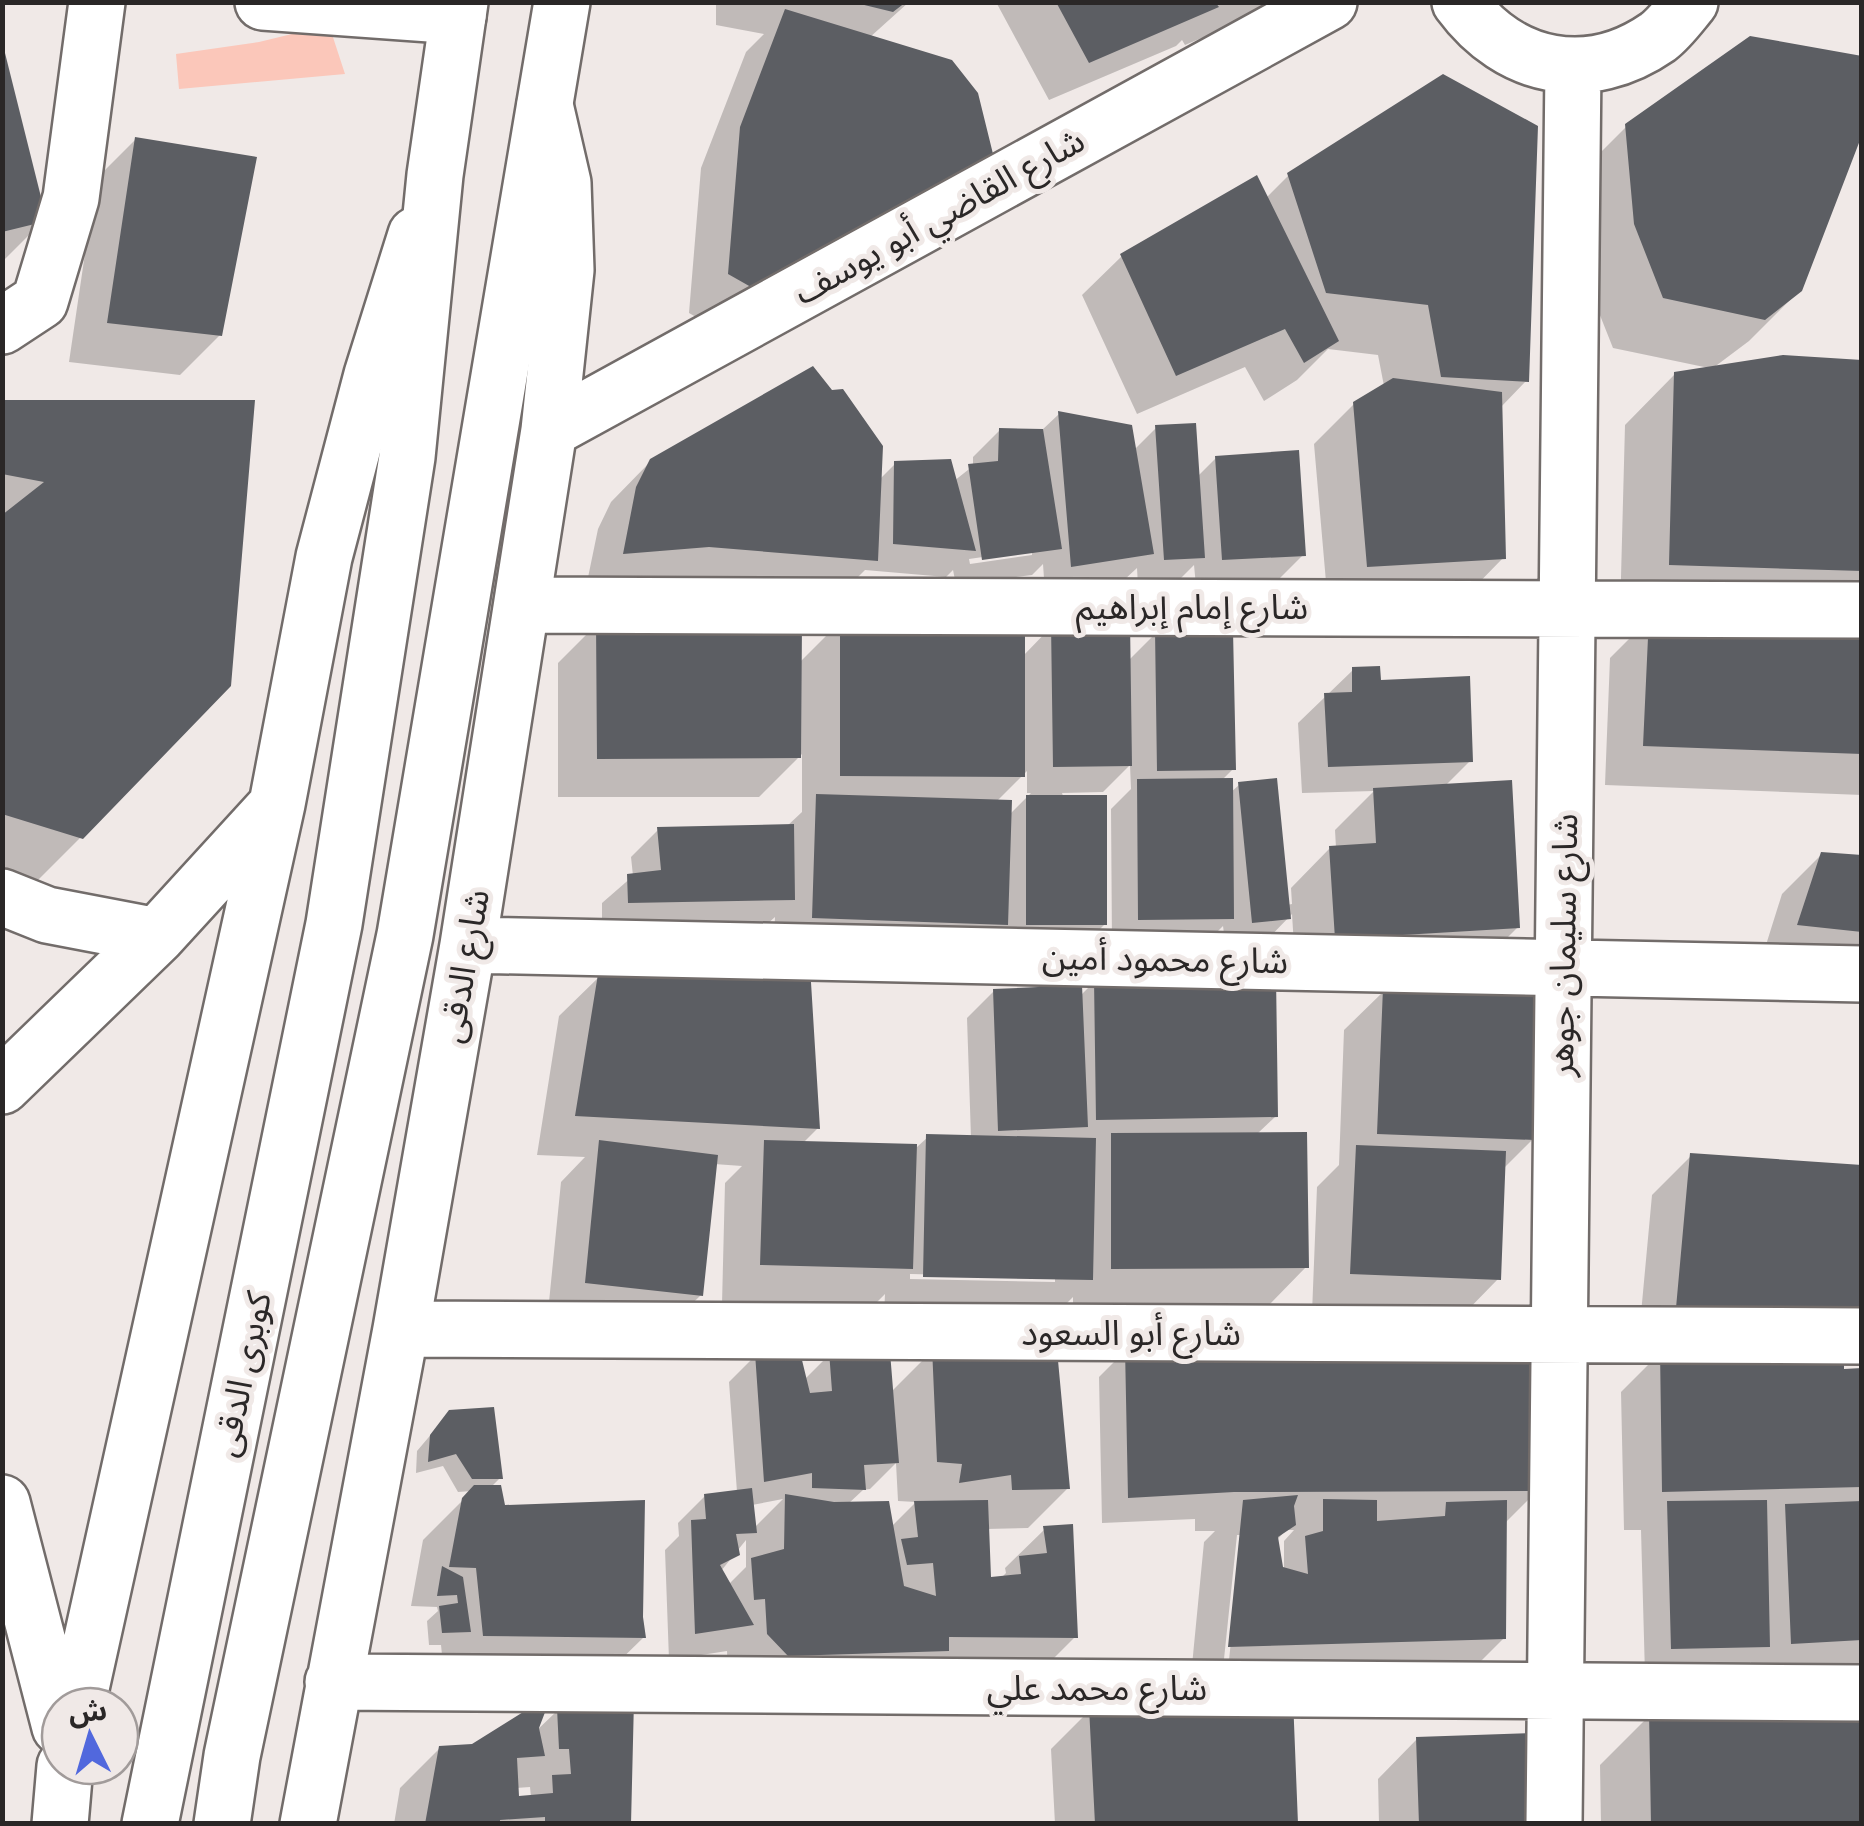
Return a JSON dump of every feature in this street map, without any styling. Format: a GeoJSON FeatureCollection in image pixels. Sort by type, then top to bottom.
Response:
{"type":"FeatureCollection","features":[{"type":"Feature","properties":{"kind":"street"},"geometry":{"type":"LineString","coordinates":[[2,326],[40,301],[71,198],[97,2]]}},
{"type":"Feature","properties":{"kind":"street"},"geometry":{"type":"LineString","coordinates":[[81,1686],[277,804],[324,557],[372,375],[435,175],[459,9],[263,2]]}},
{"type":"Feature","properties":{"kind":"street","name":"شارع الدقى"},"geometry":{"type":"LineString","coordinates":[[404,935],[562,2]]}},
{"type":"Feature","properties":{"kind":"street","name":"شارع القاضي أبو يوسف"},"geometry":{"type":"LineString","coordinates":[[549,430],[1329,2]]}},
{"type":"Feature","properties":{"kind":"street"},"geometry":{"type":"LineString","coordinates":[[1460,2],[1483,30],[1509,49],[1540,62],[1573,66],[1620,59],[1662,35],[1690,2]]}},
{"type":"Feature","properties":{"kind":"street","name":"شارع سليمان جوهر"},"geometry":{"type":"LineString","coordinates":[[1554,1824],[1573,66]]}},
{"type":"Feature","properties":{"kind":"street","name":"شارع الدقى"},"geometry":{"type":"LineString","coordinates":[[308,1824],[401,1330],[468,945],[549,430],[566,270],[564,183],[545,105]]}},
{"type":"Feature","properties":{"kind":"street","name":"كوبرى الدقى"},"geometry":{"type":"LineString","coordinates":[[150,1824],[334,924],[407,457],[435,175]]}},
{"type":"Feature","properties":{"kind":"street","name":"شارع إمام إبراهيم"},"geometry":{"type":"LineString","coordinates":[[523,605],[1862,610]]}},
{"type":"Feature","properties":{"kind":"street"},"geometry":{"type":"LineString","coordinates":[[2,1086],[157,936],[277,804]]}},
{"type":"Feature","properties":{"kind":"street"},"geometry":{"type":"LineString","coordinates":[[2,897],[46,915],[157,936]]}},
{"type":"Feature","properties":{"kind":"street","name":"كوبرى الدقى"},"geometry":{"type":"LineString","coordinates":[[222,1824],[232,1756],[404,935]]}},
{"type":"Feature","properties":{"kind":"street","name":"شارع محمود أمين"},"geometry":{"type":"LineString","coordinates":[[468,945],[1862,974]]}},
{"type":"Feature","properties":{"kind":"street","name":"شارع أبو السعود"},"geometry":{"type":"LineString","coordinates":[[401,1330],[1862,1336]]}},
{"type":"Feature","properties":{"kind":"street"},"geometry":{"type":"LineString","coordinates":[[2,1503],[49,1686]]}},
{"type":"Feature","properties":{"kind":"street","name":"شارع محمد علي"},"geometry":{"type":"LineString","coordinates":[[333,1682],[1862,1693]]}},
{"type":"Feature","properties":{"kind":"street"},"geometry":{"type":"LineString","coordinates":[[60,1824],[63,1786]]}},
{"type":"Feature","properties":{"kind":"shaded area"},"geometry":{"type":"Polygon","coordinates":[[[329,25],[345,74],[179,89],[176,54],[259,42],[329,25]]]}},
{"type":"Feature","properties":{"kind":"building"},"geometry":{"type":"Polygon","coordinates":[[[852,2],[906,2],[893,12],[852,2]]]}},
{"type":"Feature","properties":{"kind":"building"},"geometry":{"type":"Polygon","coordinates":[[[1056,2],[1215,2],[1219,7],[1089,63],[1056,2]]]}},
{"type":"Feature","properties":{"kind":"building"},"geometry":{"type":"Polygon","coordinates":[[[785,9],[952,60],[978,93],[994,158],[758,291],[728,274],[740,127],[785,9]]]}},
{"type":"Feature","properties":{"kind":"building"},"geometry":{"type":"Polygon","coordinates":[[[1750,36],[1862,56],[1862,135],[1802,291],[1765,320],[1663,298],[1634,224],[1625,124],[1750,36]]]}},
{"type":"Feature","properties":{"kind":"building"},"geometry":{"type":"Polygon","coordinates":[[[2,41],[47,221],[2,232],[2,41]]]}},
{"type":"Feature","properties":{"kind":"building"},"geometry":{"type":"Polygon","coordinates":[[[1443,74],[1538,126],[1529,382],[1441,377],[1428,305],[1326,293],[1287,173],[1443,74]]]}},
{"type":"Feature","properties":{"kind":"building"},"geometry":{"type":"Polygon","coordinates":[[[135,137],[257,157],[222,336],[107,323],[135,137]]]}},
{"type":"Feature","properties":{"kind":"building"},"geometry":{"type":"Polygon","coordinates":[[[1257,175],[1339,341],[1304,363],[1285,329],[1176,376],[1120,254],[1257,175]]]}},
{"type":"Feature","properties":{"kind":"building"},"geometry":{"type":"Polygon","coordinates":[[[1783,355],[1862,360],[1862,571],[1669,565],[1674,372],[1783,355]]]}},
{"type":"Feature","properties":{"kind":"building"},"geometry":{"type":"Polygon","coordinates":[[[813,366],[832,390],[843,389],[883,446],[878,561],[709,547],[623,554],[636,487],[650,459],[813,366]]]}},
{"type":"Feature","properties":{"kind":"building"},"geometry":{"type":"Polygon","coordinates":[[[1393,378],[1502,392],[1506,559],[1367,567],[1353,402],[1393,378]]]}},
{"type":"Feature","properties":{"kind":"building"},"geometry":{"type":"Polygon","coordinates":[[[2,400],[255,400],[231,686],[83,839],[2,814],[2,515],[44,482],[2,474],[2,400]]]}},
{"type":"Feature","properties":{"kind":"building"},"geometry":{"type":"Polygon","coordinates":[[[1058,411],[1132,425],[1154,554],[1071,567],[1058,411]]]}},
{"type":"Feature","properties":{"kind":"building"},"geometry":{"type":"Polygon","coordinates":[[[1196,423],[1205,558],[1164,560],[1155,425],[1196,423]]]}},
{"type":"Feature","properties":{"kind":"building"},"geometry":{"type":"Polygon","coordinates":[[[999,428],[1043,429],[1062,549],[982,560],[968,464],[998,461],[999,428]]]}},
{"type":"Feature","properties":{"kind":"building"},"geometry":{"type":"Polygon","coordinates":[[[1299,450],[1306,556],[1222,560],[1215,456],[1299,450]]]}},
{"type":"Feature","properties":{"kind":"building"},"geometry":{"type":"Polygon","coordinates":[[[951,459],[976,551],[893,544],[894,461],[951,459]]]}},
{"type":"Feature","properties":{"kind":"building"},"geometry":{"type":"Polygon","coordinates":[[[1649,616],[1862,624],[1862,754],[1643,746],[1649,616]]]}},
{"type":"Feature","properties":{"kind":"building"},"geometry":{"type":"Polygon","coordinates":[[[840,618],[1025,618],[1025,777],[840,776],[840,618]]]}},
{"type":"Feature","properties":{"kind":"building"},"geometry":{"type":"Polygon","coordinates":[[[596,621],[802,622],[801,758],[597,759],[596,621]]]}},
{"type":"Feature","properties":{"kind":"building"},"geometry":{"type":"Polygon","coordinates":[[[1130,621],[1132,766],[1053,767],[1051,623],[1130,621]]]}},
{"type":"Feature","properties":{"kind":"building"},"geometry":{"type":"Polygon","coordinates":[[[1155,630],[1233,630],[1236,770],[1157,771],[1155,630]]]}},
{"type":"Feature","properties":{"kind":"building"},"geometry":{"type":"Polygon","coordinates":[[[1380,666],[1381,680],[1470,676],[1473,762],[1328,767],[1324,693],[1352,692],[1352,667],[1380,666]]]}},
{"type":"Feature","properties":{"kind":"building"},"geometry":{"type":"Polygon","coordinates":[[[1233,778],[1234,919],[1138,920],[1137,779],[1233,778]]]}},
{"type":"Feature","properties":{"kind":"building"},"geometry":{"type":"Polygon","coordinates":[[[1277,778],[1291,919],[1252,923],[1238,782],[1277,778]]]}},
{"type":"Feature","properties":{"kind":"building"},"geometry":{"type":"Polygon","coordinates":[[[1512,780],[1520,928],[1335,939],[1329,846],[1376,843],[1373,788],[1512,780]]]}},
{"type":"Feature","properties":{"kind":"building"},"geometry":{"type":"Polygon","coordinates":[[[816,794],[1012,800],[1008,925],[812,918],[816,794]]]}},
{"type":"Feature","properties":{"kind":"building"},"geometry":{"type":"Polygon","coordinates":[[[1026,795],[1107,795],[1107,925],[1026,925],[1026,795]]]}},
{"type":"Feature","properties":{"kind":"building"},"geometry":{"type":"Polygon","coordinates":[[[794,824],[795,900],[628,903],[627,874],[661,870],[657,827],[794,824]]]}},
{"type":"Feature","properties":{"kind":"building"},"geometry":{"type":"Polygon","coordinates":[[[1821,852],[1862,855],[1862,932],[1797,925],[1821,852]]]}},
{"type":"Feature","properties":{"kind":"building"},"geometry":{"type":"Polygon","coordinates":[[[810,966],[820,1129],[575,1116],[598,974],[810,966]]]}},
{"type":"Feature","properties":{"kind":"building"},"geometry":{"type":"Polygon","coordinates":[[[1276,976],[1278,1117],[1096,1120],[1094,979],[1276,976]]]}},
{"type":"Feature","properties":{"kind":"building"},"geometry":{"type":"Polygon","coordinates":[[[1082,985],[1088,1127],[998,1131],[993,989],[1082,985]]]}},
{"type":"Feature","properties":{"kind":"building"},"geometry":{"type":"Polygon","coordinates":[[[1383,988],[1542,995],[1535,1140],[1377,1134],[1383,988]]]}},
{"type":"Feature","properties":{"kind":"building"},"geometry":{"type":"Polygon","coordinates":[[[1307,1132],[1309,1268],[1111,1269],[1111,1133],[1307,1132]]]}},
{"type":"Feature","properties":{"kind":"building"},"geometry":{"type":"Polygon","coordinates":[[[926,1134],[1096,1138],[1093,1280],[923,1277],[926,1134]]]}},
{"type":"Feature","properties":{"kind":"building"},"geometry":{"type":"Polygon","coordinates":[[[599,1140],[718,1155],[703,1296],[585,1283],[599,1140]]]}},
{"type":"Feature","properties":{"kind":"building"},"geometry":{"type":"Polygon","coordinates":[[[764,1140],[917,1144],[913,1269],[760,1265],[764,1140]]]}},
{"type":"Feature","properties":{"kind":"building"},"geometry":{"type":"Polygon","coordinates":[[[1356,1145],[1506,1151],[1501,1280],[1350,1274],[1356,1145]]]}},
{"type":"Feature","properties":{"kind":"building"},"geometry":{"type":"Polygon","coordinates":[[[1690,1153],[1862,1165],[1862,1306],[1676,1308],[1690,1153]]]}},
{"type":"Feature","properties":{"kind":"building"},"geometry":{"type":"Polygon","coordinates":[[[1056,1339],[1070,1489],[1012,1490],[1011,1475],[959,1483],[962,1464],[937,1462],[932,1347],[1056,1339]]]}},
{"type":"Feature","properties":{"kind":"building"},"geometry":{"type":"Polygon","coordinates":[[[1844,1346],[1844,1369],[1862,1368],[1862,1487],[1662,1492],[1660,1350],[1844,1346]]]}},
{"type":"Feature","properties":{"kind":"building"},"geometry":{"type":"Polygon","coordinates":[[[1125,1348],[1540,1350],[1540,1491],[1234,1492],[1128,1498],[1125,1348]]]}},
{"type":"Feature","properties":{"kind":"building"},"geometry":{"type":"Polygon","coordinates":[[[829,1351],[890,1352],[899,1463],[864,1465],[866,1490],[812,1488],[812,1473],[764,1482],[755,1353],[801,1356],[810,1393],[832,1391],[829,1351]]]}},
{"type":"Feature","properties":{"kind":"building"},"geometry":{"type":"Polygon","coordinates":[[[494,1407],[503,1479],[472,1479],[456,1454],[428,1462],[430,1435],[449,1410],[494,1407]]]}},
{"type":"Feature","properties":{"kind":"building"},"geometry":{"type":"Polygon","coordinates":[[[474,1485],[501,1485],[505,1505],[645,1500],[646,1638],[483,1636],[476,1568],[449,1567],[462,1498],[474,1485]]]}},
{"type":"Feature","properties":{"kind":"building"},"geometry":{"type":"Polygon","coordinates":[[[752,1488],[757,1533],[736,1534],[740,1555],[720,1565],[754,1625],[695,1634],[691,1520],[706,1519],[704,1494],[752,1488]]]}},
{"type":"Feature","properties":{"kind":"building"},"geometry":{"type":"Polygon","coordinates":[[[785,1494],[834,1502],[889,1501],[904,1586],[936,1596],[933,1563],[907,1565],[901,1539],[918,1537],[914,1501],[988,1500],[991,1577],[1021,1574],[1019,1556],[1047,1553],[1043,1526],[1073,1524],[1078,1638],[949,1637],[949,1651],[788,1656],[767,1634],[765,1599],[754,1600],[751,1558],[784,1549],[785,1494]]]}},
{"type":"Feature","properties":{"kind":"building"},"geometry":{"type":"Polygon","coordinates":[[[1298,1495],[1294,1506],[1296,1525],[1278,1537],[1283,1567],[1308,1574],[1305,1536],[1323,1531],[1323,1499],[1377,1500],[1377,1521],[1445,1516],[1446,1502],[1507,1500],[1506,1639],[1228,1647],[1243,1500],[1298,1495]]]}},
{"type":"Feature","properties":{"kind":"building"},"geometry":{"type":"Polygon","coordinates":[[[1767,1500],[1770,1647],[1671,1649],[1667,1501],[1767,1500]]]}},
{"type":"Feature","properties":{"kind":"building"},"geometry":{"type":"Polygon","coordinates":[[[1862,1501],[1862,1640],[1791,1644],[1785,1504],[1862,1501]]]}},
{"type":"Feature","properties":{"kind":"building"},"geometry":{"type":"Polygon","coordinates":[[[442,1566],[463,1577],[471,1632],[442,1633],[439,1606],[458,1603],[457,1595],[437,1596],[442,1566]]]}},
{"type":"Feature","properties":{"kind":"building"},"geometry":{"type":"Polygon","coordinates":[[[552,1694],[539,1728],[545,1756],[517,1758],[519,1796],[553,1793],[552,1775],[571,1774],[569,1749],[559,1749],[557,1708],[634,1700],[631,1824],[545,1824],[545,1817],[500,1820],[500,1824],[425,1824],[439,1746],[472,1744],[552,1694]]]}},
{"type":"Feature","properties":{"kind":"building"},"geometry":{"type":"Polygon","coordinates":[[[1293,1698],[1298,1824],[1095,1824],[1089,1707],[1293,1698]]]}},
{"type":"Feature","properties":{"kind":"building"},"geometry":{"type":"Polygon","coordinates":[[[1862,1709],[1862,1824],[1651,1824],[1649,1712],[1862,1709]]]}},
{"type":"Feature","properties":{"kind":"building"},"geometry":{"type":"Polygon","coordinates":[[[1531,1733],[1534,1824],[1419,1824],[1416,1737],[1531,1733]]]}}]}
